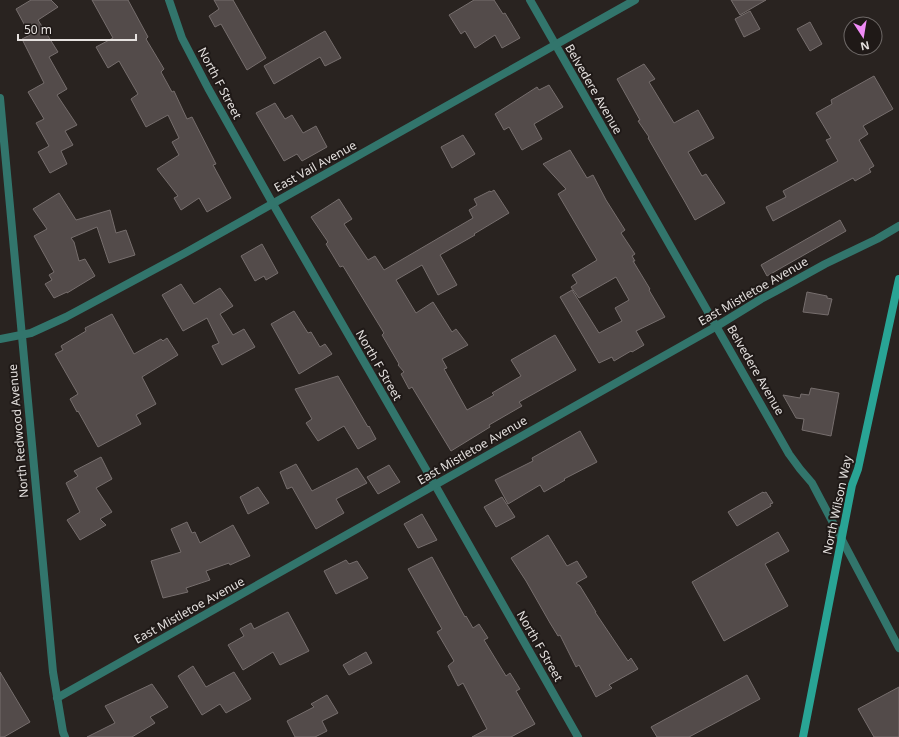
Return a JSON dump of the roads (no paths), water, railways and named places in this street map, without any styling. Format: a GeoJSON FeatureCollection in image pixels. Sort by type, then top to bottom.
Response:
{"type":"FeatureCollection","features":[{"type":"Feature","properties":{"kind":"main road","name":"North Wilson Way"},"geometry":{"type":"LineString","coordinates":[[803,737],[852,485],[858,469],[899,279]]}},
{"type":"Feature","properties":{"kind":"street","name":"North F Street"},"geometry":{"type":"LineString","coordinates":[[169,0],[182,38],[208,88],[578,737]]}},
{"type":"Feature","properties":{"kind":"street","name":"Belvedere Avenue"},"geometry":{"type":"LineString","coordinates":[[530,0],[789,454],[812,483],[899,648]]}},
{"type":"Feature","properties":{"kind":"street","name":"East Vail Avenue"},"geometry":{"type":"LineString","coordinates":[[0,339],[21,336],[44,328],[66,317],[273,204],[635,0]]}},
{"type":"Feature","properties":{"kind":"street","name":"North Redwood Avenue"},"geometry":{"type":"LineString","coordinates":[[0,98],[53,672],[66,737]]}},
{"type":"Feature","properties":{"kind":"street","name":"East Mistletoe Avenue"},"geometry":{"type":"LineString","coordinates":[[57,698],[716,326],[761,299],[825,264],[877,239],[899,226]]}}]}
